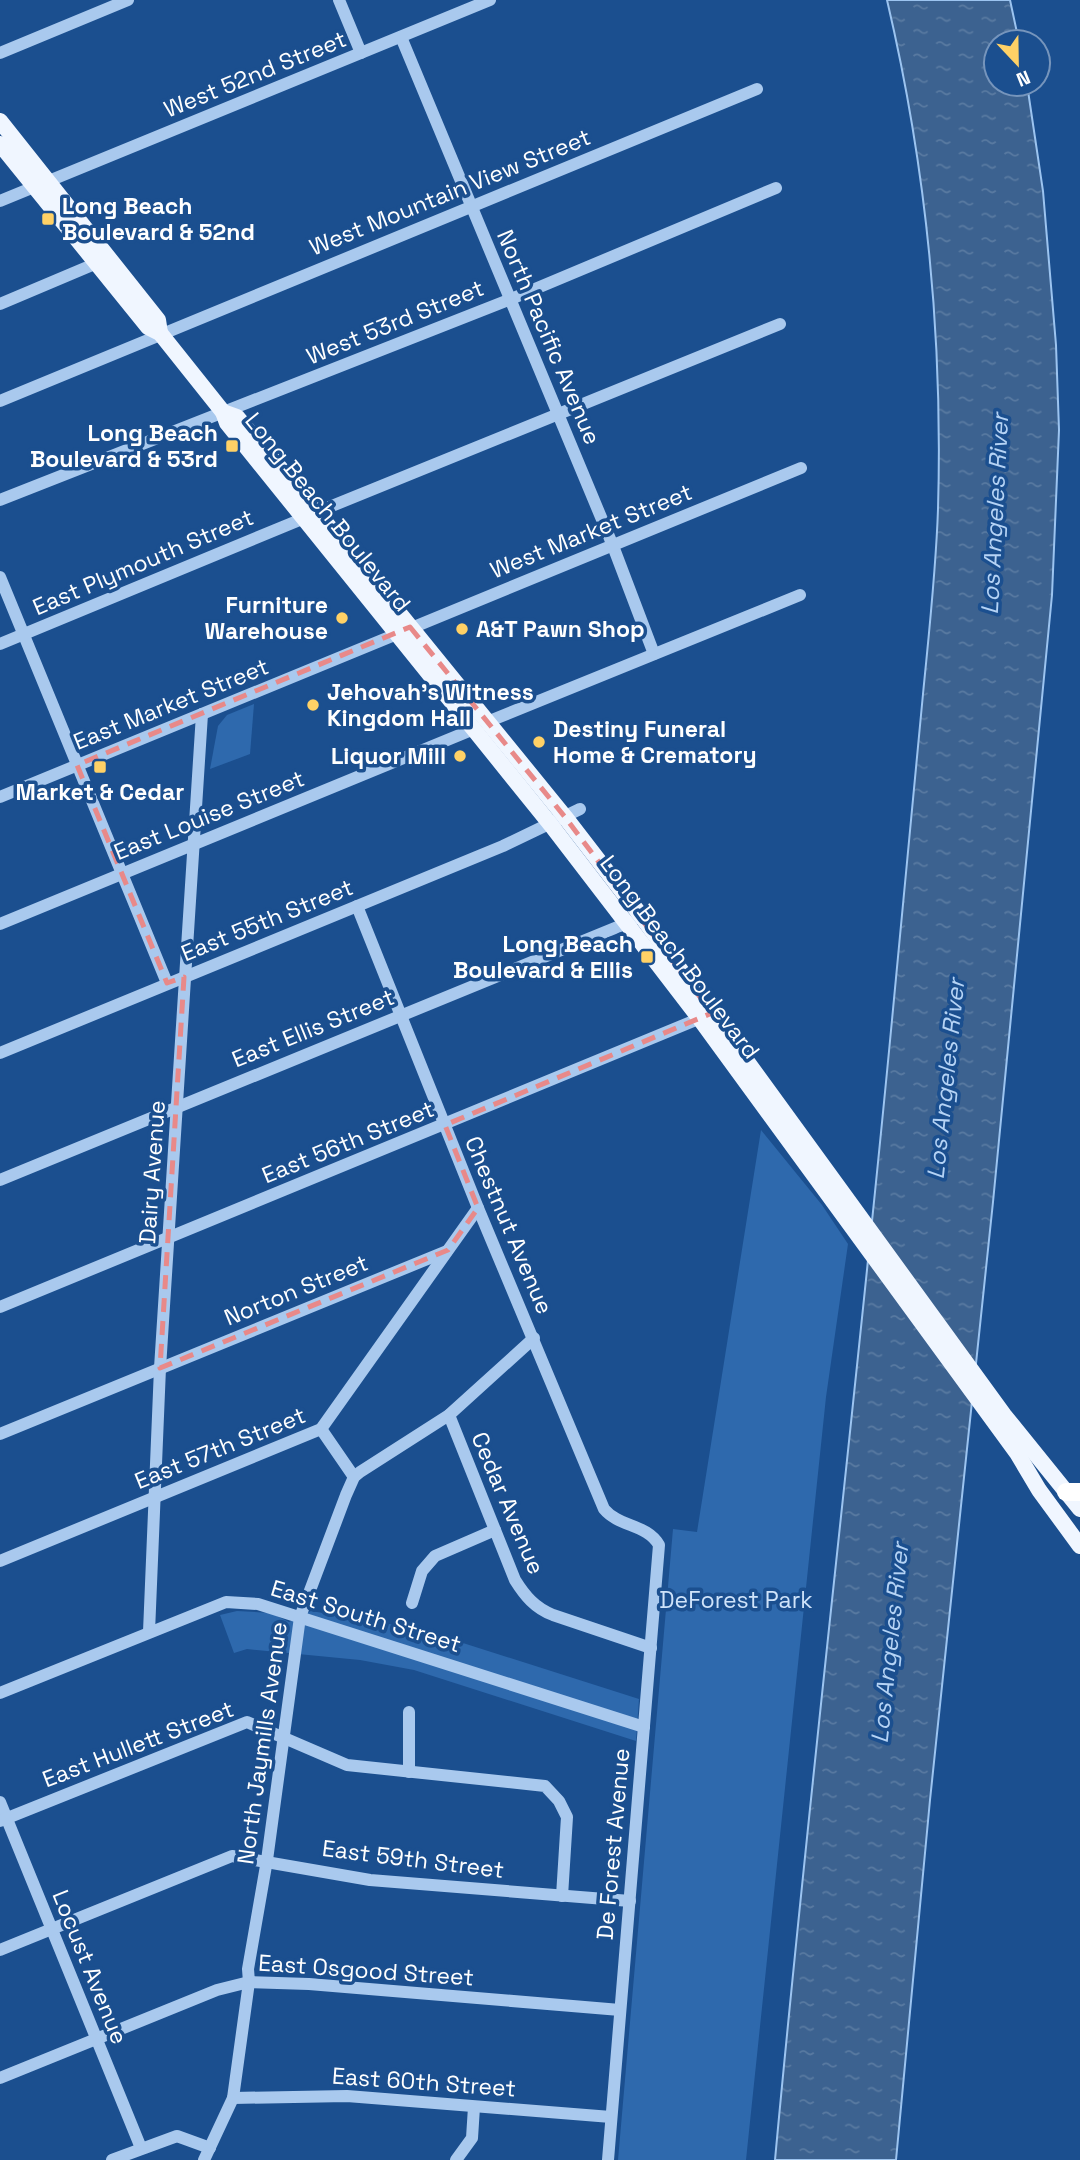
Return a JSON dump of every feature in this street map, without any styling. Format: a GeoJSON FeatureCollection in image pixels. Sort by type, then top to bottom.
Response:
{"type":"FeatureCollection","features":[{"type":"Feature","properties":{"kind":"main road","name":"Long Beach Boulevard"},"geometry":{"type":"LineString","coordinates":[[0,121],[97,264],[148,327],[160,333],[223,412],[227,423],[302,519],[403,630]]}},
{"type":"Feature","properties":{"kind":"main road","name":"Long Beach Boulevard"},"geometry":{"type":"LineString","coordinates":[[0,144],[42,184],[158,320],[160,333]]}},
{"type":"Feature","properties":{"kind":"main road","name":"Long Beach Boulevard"},"geometry":{"type":"LineString","coordinates":[[223,412],[237,417],[317,512],[403,630],[480,725],[625,923],[706,1016]]}},
{"type":"Feature","properties":{"kind":"main road","name":"Long Beach Boulevard"},"geometry":{"type":"LineString","coordinates":[[480,725],[573,813],[706,1016],[999,1418],[1080,1546]]}},
{"type":"Feature","properties":{"kind":"main road","name":"Long Beach Boulevard"},"geometry":{"type":"LineString","coordinates":[[999,1418],[1073,1492],[1080,1509]]}},
{"type":"Feature","properties":{"kind":"street"},"geometry":{"type":"LineString","coordinates":[[0,53],[128,0]]}},
{"type":"Feature","properties":{"kind":"street"},"geometry":{"type":"LineString","coordinates":[[339,0],[361,52]]}},
{"type":"Feature","properties":{"kind":"street","name":"West 52nd Street"},"geometry":{"type":"LineString","coordinates":[[0,201],[401,37],[459,6],[490,0]]}},
{"type":"Feature","properties":{"kind":"street","name":"North Pacific Avenue"},"geometry":{"type":"LineString","coordinates":[[401,37],[559,413],[654,654]]}},
{"type":"Feature","properties":{"kind":"street","name":"West Mountain View Street"},"geometry":{"type":"LineString","coordinates":[[0,401],[757,89]]}},
{"type":"Feature","properties":{"kind":"street","name":"West 53rd Street"},"geometry":{"type":"LineString","coordinates":[[0,500],[511,299],[776,188]]}},
{"type":"Feature","properties":{"kind":"street"},"geometry":{"type":"LineString","coordinates":[[0,304],[97,264]]}},
{"type":"Feature","properties":{"kind":"street"},"geometry":{"type":"LineString","coordinates":[[317,512],[780,324]]}},
{"type":"Feature","properties":{"kind":"street","name":"West Market Street"},"geometry":{"type":"LineString","coordinates":[[403,630],[801,468]]}},
{"type":"Feature","properties":{"kind":"street","name":"East Plymouth Street"},"geometry":{"type":"LineString","coordinates":[[0,644],[302,519]]}},
{"type":"Feature","properties":{"kind":"street"},"geometry":{"type":"LineString","coordinates":[[0,577],[167,984]]}},
{"type":"Feature","properties":{"kind":"street","name":"East Louise Street"},"geometry":{"type":"LineString","coordinates":[[0,924],[800,595]]}},
{"type":"Feature","properties":{"kind":"street","name":"East Market Street"},"geometry":{"type":"LineString","coordinates":[[0,797],[403,630]]}},
{"type":"Feature","properties":{"kind":"street","name":"Dairy Avenue"},"geometry":{"type":"LineString","coordinates":[[149,1632],[160,1368],[202,714]]}},
{"type":"Feature","properties":{"kind":"street","name":"East 55th Street"},"geometry":{"type":"LineString","coordinates":[[0,1053],[551,825],[573,813]]}},
{"type":"Feature","properties":{"kind":"street","name":"Chestnut Avenue"},"geometry":{"type":"LineString","coordinates":[[357,906],[478,1208],[604,1509],[617,1521],[650,1535]]}},
{"type":"Feature","properties":{"kind":"street","name":"East Ellis Street"},"geometry":{"type":"LineString","coordinates":[[0,1180],[642,917]]}},
{"type":"Feature","properties":{"kind":"street","name":"East 56th Street"},"geometry":{"type":"LineString","coordinates":[[0,1307],[706,1016]]}},
{"type":"Feature","properties":{"kind":"street","name":"East 57th Street"},"geometry":{"type":"LineString","coordinates":[[0,1561],[321,1430],[478,1208]]}},
{"type":"Feature","properties":{"kind":"street","name":"Norton Street"},"geometry":{"type":"LineString","coordinates":[[0,1434],[448,1250]]}},
{"type":"Feature","properties":{"kind":"street"},"geometry":{"type":"LineString","coordinates":[[321,1430],[354,1477],[449,1415],[534,1338]]}},
{"type":"Feature","properties":{"kind":"street","name":"Cedar Avenue"},"geometry":{"type":"LineString","coordinates":[[449,1415],[515,1580],[536,1605],[553,1615],[650,1648]]}},
{"type":"Feature","properties":{"kind":"street","name":"North Jaymills Avenue"},"geometry":{"type":"LineString","coordinates":[[207,2154],[233,2098],[249,1982],[248,1969],[267,1860],[300,1616],[354,1477]]}},
{"type":"Feature","properties":{"kind":"street"},"geometry":{"type":"LineString","coordinates":[[412,1603],[422,1571],[435,1556],[495,1530]]}},
{"type":"Feature","properties":{"kind":"street","name":"De Forest Avenue"},"geometry":{"type":"LineString","coordinates":[[608,2160],[659,1545],[650,1535]]}},
{"type":"Feature","properties":{"kind":"street","name":"East South Street"},"geometry":{"type":"LineString","coordinates":[[0,1693],[226,1602],[258,1604],[300,1616],[644,1727]]}},
{"type":"Feature","properties":{"kind":"street"},"geometry":{"type":"LineString","coordinates":[[409,1712],[409,1772]]}},
{"type":"Feature","properties":{"kind":"street","name":"East Hullett Street"},"geometry":{"type":"LineString","coordinates":[[3,1820],[247,1721],[347,1765],[545,1786],[559,1801],[567,1817],[562,1896]]}},
{"type":"Feature","properties":{"kind":"street","name":"Locust Avenue"},"geometry":{"type":"LineString","coordinates":[[0,1802],[3,1820],[52,1929],[141,2148]]}},
{"type":"Feature","properties":{"kind":"street","name":"East 59th Street"},"geometry":{"type":"LineString","coordinates":[[0,1950],[232,1856],[370,1880],[630,1901]]}},
{"type":"Feature","properties":{"kind":"street","name":"East Osgood Street"},"geometry":{"type":"LineString","coordinates":[[0,2078],[217,1990],[249,1982],[309,1984],[620,2010]]}},
{"type":"Feature","properties":{"kind":"street","name":"East 60th Street"},"geometry":{"type":"LineString","coordinates":[[233,2098],[347,2096],[611,2117]]}},
{"type":"Feature","properties":{"kind":"street"},"geometry":{"type":"LineString","coordinates":[[456,2160],[472,2138],[474,2107]]}},
{"type":"Feature","properties":{"kind":"street"},"geometry":{"type":"LineString","coordinates":[[112,2160],[177,2136],[207,2154]]}},
{"type":"Feature","properties":{"kind":"highlighted area"},"geometry":{"type":"Polygon","coordinates":[[[410,627],[565,817],[712,1013],[445,1125],[478,1208],[448,1250],[160,1368],[184,977],[167,983],[77,765],[410,627]]]}},
{"type":"Feature","properties":{"kind":"green space"},"geometry":{"type":"Polygon","coordinates":[[[254,704],[250,754],[210,769],[218,726],[227,715],[254,704]]]}},
{"type":"Feature","properties":{"kind":"green space","name":"DeForest Park"},"geometry":{"type":"Polygon","coordinates":[[[761,1130],[822,1205],[848,1244],[826,1397],[746,2160],[618,2160],[673,1529],[697,1532],[761,1130]]]}},
{"type":"Feature","properties":{"kind":"green space"},"geometry":{"type":"Polygon","coordinates":[[[237,1611],[271,1613],[289,1622],[311,1611],[419,1629],[639,1699],[636,1741],[414,1670],[360,1660],[247,1649],[234,1653],[220,1615],[237,1611]]]}},
{"type":"Feature","properties":{"kind":"water","name":"Los Angeles River"},"geometry":{"type":"Polygon","coordinates":[[[887,0],[1010,0],[1016,28],[982,28],[982,98],[1029,98],[1043,191],[1056,345],[1059,430],[1052,595],[896,2160],[775,2160],[878,1162],[937,532],[939,445],[934,317],[922,189],[901,63],[887,0]]]}},
{"type":"Feature","properties":{"kind":"place","name":"Long Beach Boulevard & 52nd"},"geometry":{"type":"Point","coordinates":[48,219]}},
{"type":"Feature","properties":{"kind":"place","name":"Long Beach Boulevard & 53rd"},"geometry":{"type":"Point","coordinates":[232,446]}},
{"type":"Feature","properties":{"kind":"place","name":"Furniture Warehouse"},"geometry":{"type":"Point","coordinates":[342,618]}},
{"type":"Feature","properties":{"kind":"place","name":"A&T Pawn Shop"},"geometry":{"type":"Point","coordinates":[462,629]}},
{"type":"Feature","properties":{"kind":"place","name":"Jehovah's Witness Kingdom Hall"},"geometry":{"type":"Point","coordinates":[313,705]}},
{"type":"Feature","properties":{"kind":"place","name":"Destiny Funeral Home & Crematory"},"geometry":{"type":"Point","coordinates":[539,742]}},
{"type":"Feature","properties":{"kind":"place","name":"Liquor Mill"},"geometry":{"type":"Point","coordinates":[460,756]}},
{"type":"Feature","properties":{"kind":"place","name":"Market & Cedar"},"geometry":{"type":"Point","coordinates":[100,767]}},
{"type":"Feature","properties":{"kind":"place","name":"Long Beach Boulevard & Ellis"},"geometry":{"type":"Point","coordinates":[647,957]}}]}
